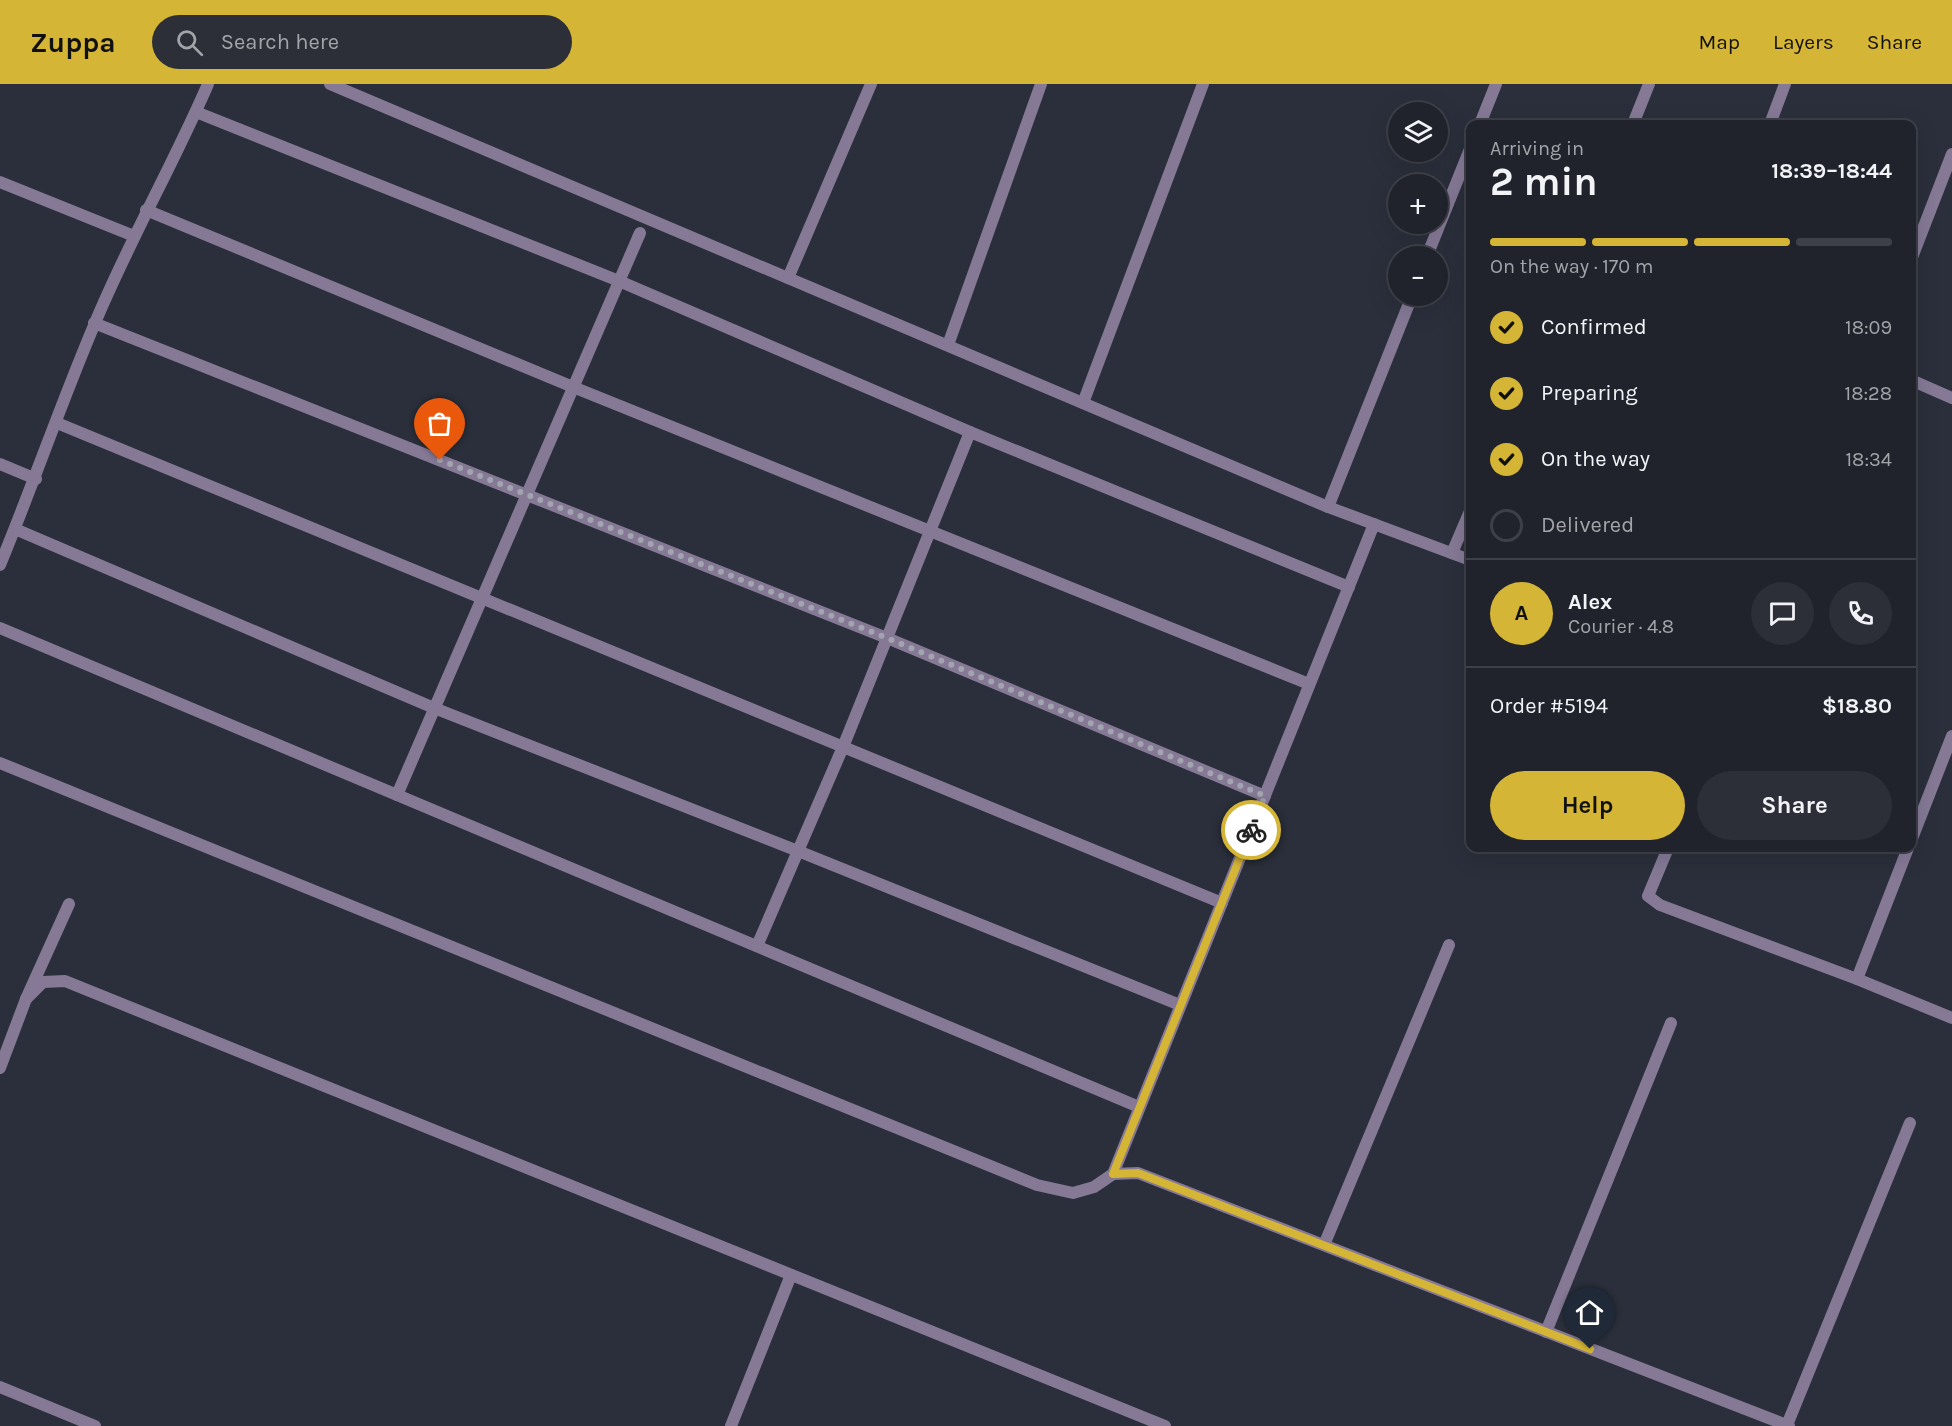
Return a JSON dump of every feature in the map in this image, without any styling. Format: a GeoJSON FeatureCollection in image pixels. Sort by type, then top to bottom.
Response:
{"type":"FeatureCollection","features":[{"type":"Feature","properties":{"kind":"street"},"geometry":{"type":"LineString","coordinates":[[0,565],[36,479],[94,323],[208,84]]}},
{"type":"Feature","properties":{"kind":"street"},"geometry":{"type":"LineString","coordinates":[[330,84],[1328,507],[1466,559]]}},
{"type":"Feature","properties":{"kind":"street"},"geometry":{"type":"LineString","coordinates":[[788,278],[871,84]]}},
{"type":"Feature","properties":{"kind":"street"},"geometry":{"type":"LineString","coordinates":[[948,345],[1041,84]]}},
{"type":"Feature","properties":{"kind":"street"},"geometry":{"type":"LineString","coordinates":[[1083,403],[1203,84]]}},
{"type":"Feature","properties":{"kind":"street"},"geometry":{"type":"LineString","coordinates":[[1482,120],[1496,84]]}},
{"type":"Feature","properties":{"kind":"street"},"geometry":{"type":"LineString","coordinates":[[1635,120],[1649,84]]}},
{"type":"Feature","properties":{"kind":"street"},"geometry":{"type":"LineString","coordinates":[[1772,120],[1785,84]]}},
{"type":"Feature","properties":{"kind":"street"},"geometry":{"type":"LineString","coordinates":[[196,112],[619,281],[970,432],[1348,587]]}},
{"type":"Feature","properties":{"kind":"street"},"geometry":{"type":"LineString","coordinates":[[1916,247],[1952,154]]}},
{"type":"Feature","properties":{"kind":"street"},"geometry":{"type":"LineString","coordinates":[[1431,246],[1466,162]]}},
{"type":"Feature","properties":{"kind":"street"},"geometry":{"type":"LineString","coordinates":[[0,182],[134,236]]}},
{"type":"Feature","properties":{"kind":"street"},"geometry":{"type":"LineString","coordinates":[[146,210],[573,387],[1309,684]]}},
{"type":"Feature","properties":{"kind":"street"},"geometry":{"type":"LineString","coordinates":[[397,795],[640,233]]}},
{"type":"Feature","properties":{"kind":"street"},"geometry":{"type":"LineString","coordinates":[[1328,507],[1408,306]]}},
{"type":"Feature","properties":{"kind":"street"},"geometry":{"type":"LineString","coordinates":[[94,323],[887,638],[1265,796]]}},
{"type":"Feature","properties":{"kind":"street"},"geometry":{"type":"LineString","coordinates":[[1916,382],[1952,398]]}},
{"type":"Feature","properties":{"kind":"street"},"geometry":{"type":"LineString","coordinates":[[57,423],[1222,903]]}},
{"type":"Feature","properties":{"kind":"street"},"geometry":{"type":"LineString","coordinates":[[757,946],[843,747],[970,432]]}},
{"type":"Feature","properties":{"kind":"street"},"geometry":{"type":"LineString","coordinates":[[0,464],[36,479]]}},
{"type":"Feature","properties":{"kind":"street"},"geometry":{"type":"LineString","coordinates":[[1452,554],[1466,521]]}},
{"type":"Feature","properties":{"kind":"street"},"geometry":{"type":"LineString","coordinates":[[1113,1174],[1374,524]]}},
{"type":"Feature","properties":{"kind":"street"},"geometry":{"type":"LineString","coordinates":[[15,529],[434,708],[1180,1005]]}},
{"type":"Feature","properties":{"kind":"street"},"geometry":{"type":"LineString","coordinates":[[0,628],[1139,1107]]}},
{"type":"Feature","properties":{"kind":"street"},"geometry":{"type":"LineString","coordinates":[[1916,828],[1952,736]]}},
{"type":"Feature","properties":{"kind":"street"},"geometry":{"type":"LineString","coordinates":[[0,763],[1037,1185],[1072,1193],[1094,1187],[1113,1174],[1138,1173],[1788,1426],[1910,1123]]}},
{"type":"Feature","properties":{"kind":"street"},"geometry":{"type":"LineString","coordinates":[[1666,852],[1648,896],[1660,905],[1857,979],[1952,1018]]}},
{"type":"Feature","properties":{"kind":"street"},"geometry":{"type":"LineString","coordinates":[[1857,979],[1906,852]]}},
{"type":"Feature","properties":{"kind":"street"},"geometry":{"type":"LineString","coordinates":[[0,1068],[26,999],[69,904]]}},
{"type":"Feature","properties":{"kind":"street"},"geometry":{"type":"LineString","coordinates":[[1324,1245],[1449,945]]}},
{"type":"Feature","properties":{"kind":"street"},"geometry":{"type":"LineString","coordinates":[[26,999],[43,982],[65,981],[1165,1426]]}},
{"type":"Feature","properties":{"kind":"street"},"geometry":{"type":"LineString","coordinates":[[1546,1332],[1671,1023]]}},
{"type":"Feature","properties":{"kind":"street"},"geometry":{"type":"LineString","coordinates":[[731,1426],[791,1275]]}},
{"type":"Feature","properties":{"kind":"street"},"geometry":{"type":"LineString","coordinates":[[0,1387],[95,1426]]}},
{"type":"Feature","properties":{"kind":"way so far"},"geometry":{"type":"LineString","coordinates":[[440,460],[887,638],[1265,796],[1251,830]]}},
{"type":"Feature","properties":{"kind":"route"},"geometry":{"type":"LineString","coordinates":[[1251,830],[1113,1174],[1138,1173],[1590,1349]]}}]}
